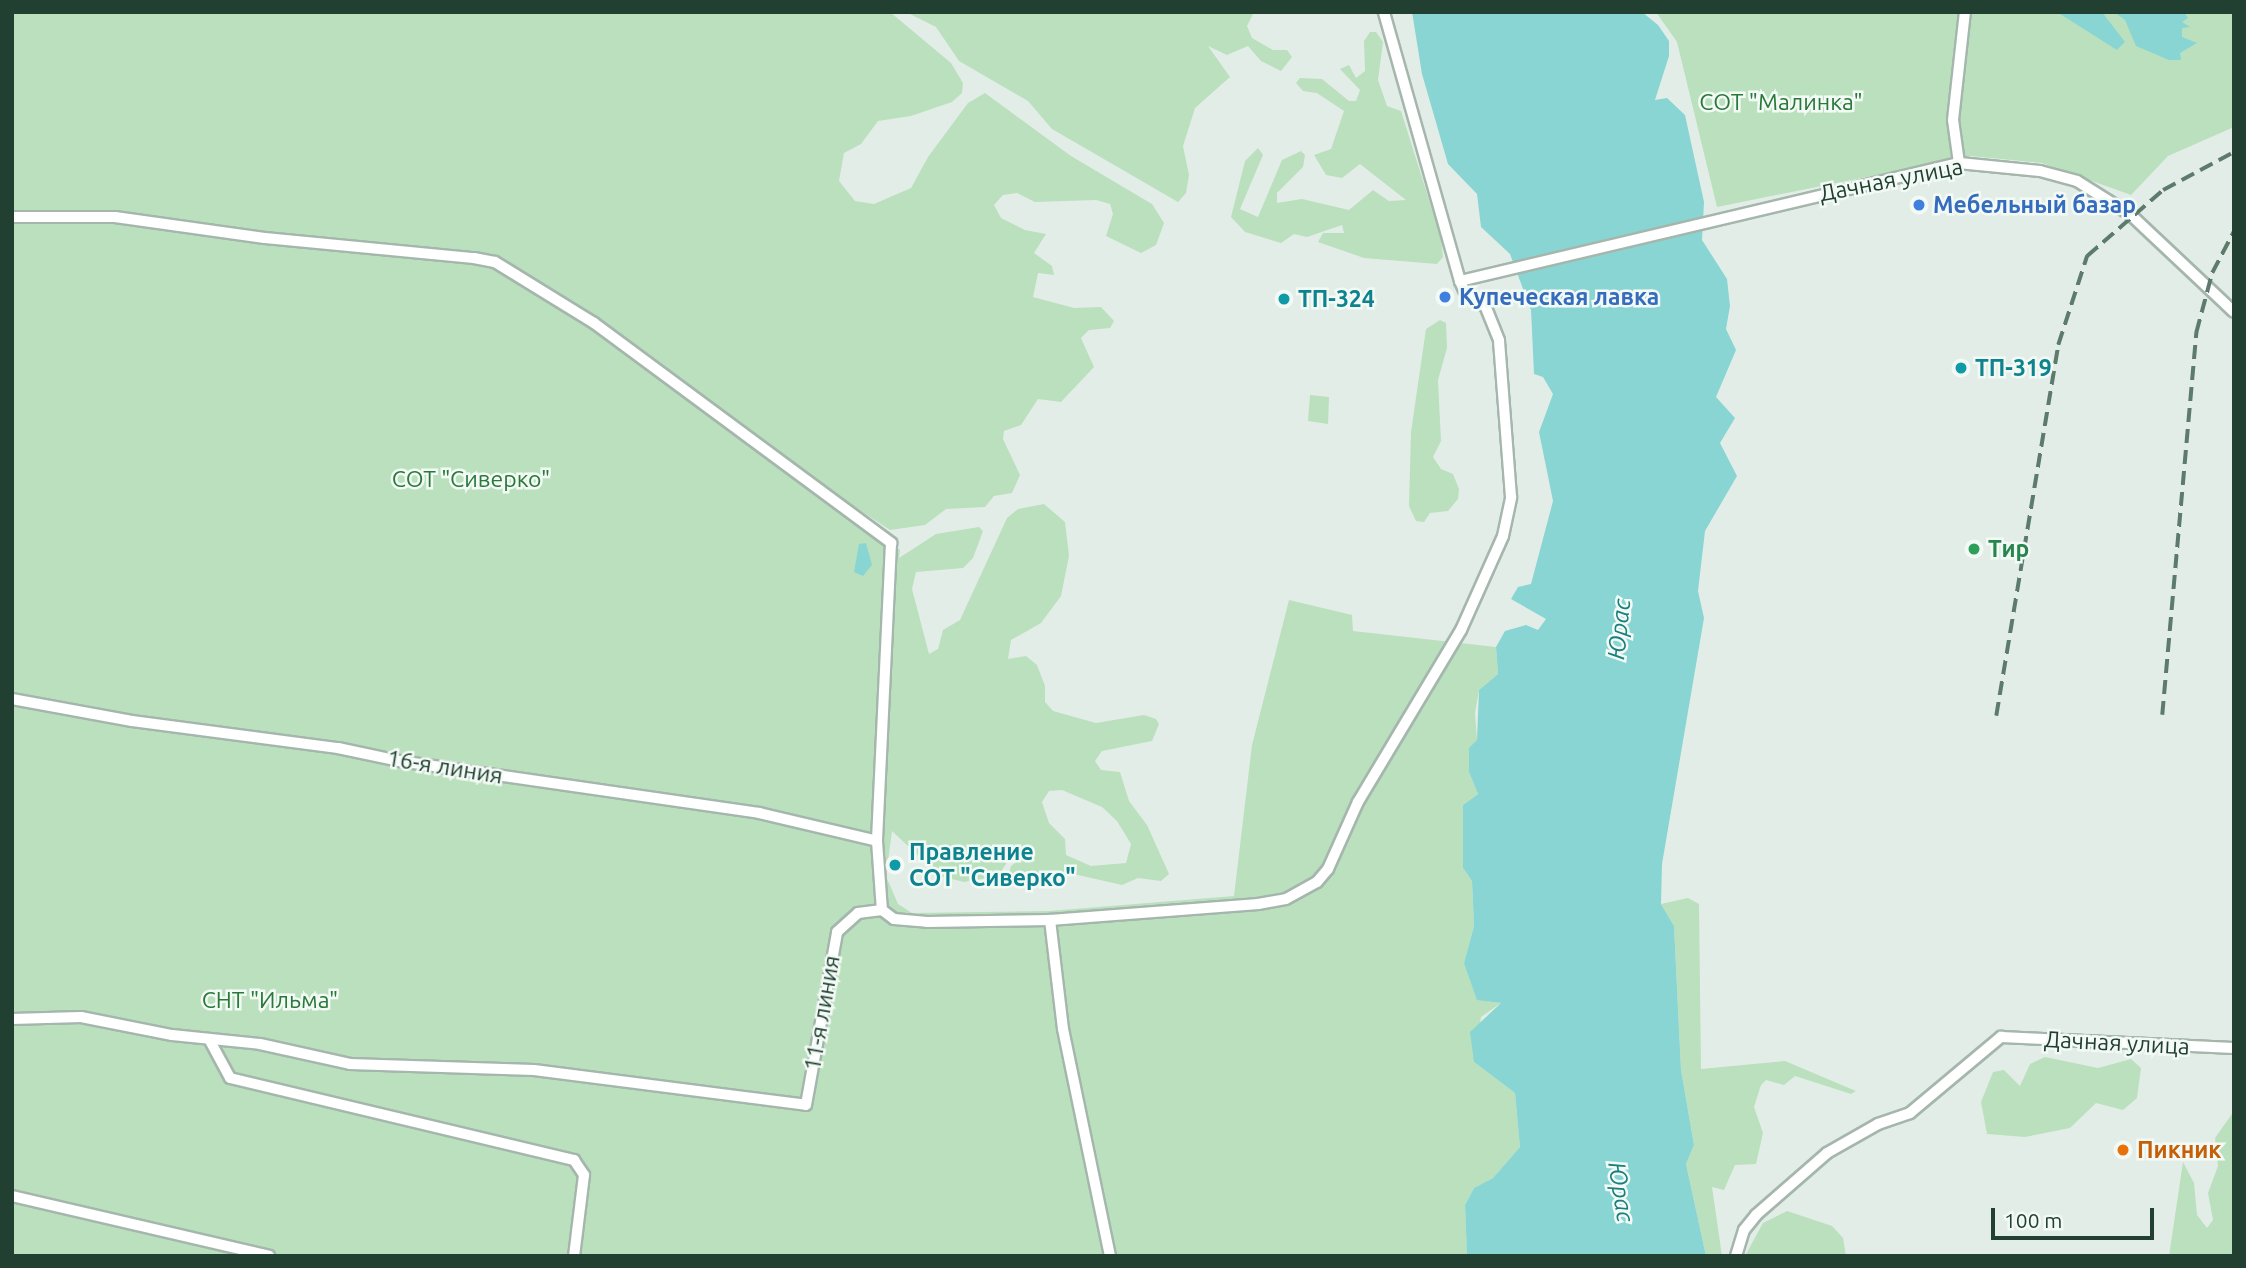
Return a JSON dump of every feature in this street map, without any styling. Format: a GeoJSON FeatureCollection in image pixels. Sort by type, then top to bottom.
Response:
{"type":"FeatureCollection","features":[{"type":"Feature","properties":{"kind":"street"},"geometry":{"type":"LineString","coordinates":[[12,217],[115,217],[495,262],[594,323],[891,543],[877,841],[882,910],[894,919],[927,922],[1049,920],[1286,899],[1317,882],[1328,869],[1358,802],[1461,630],[1503,536],[1511,497],[1499,340],[1485,306],[1464,290],[1460,281],[1384,12]]}},
{"type":"Feature","properties":{"kind":"street"},"geometry":{"type":"LineString","coordinates":[[1959,163],[1953,120],[1965,12]]}},
{"type":"Feature","properties":{"kind":"street","name":"Дачная улица"},"geometry":{"type":"LineString","coordinates":[[1460,281],[1754,213],[1774,204],[1959,163],[2040,171],[2077,181],[2131,215],[2234,312]]}},
{"type":"Feature","properties":{"kind":"street","name":"16-я линия"},"geometry":{"type":"LineString","coordinates":[[12,699],[132,721],[759,813],[877,841]]}},
{"type":"Feature","properties":{"kind":"street","name":"11-я линия"},"geometry":{"type":"LineString","coordinates":[[209,1039],[260,1044],[350,1064],[534,1070],[806,1105],[837,932],[858,913],[882,910]]}},
{"type":"Feature","properties":{"kind":"street"},"geometry":{"type":"LineString","coordinates":[[1049,920],[1063,1029],[1110,1256]]}},
{"type":"Feature","properties":{"kind":"street"},"geometry":{"type":"LineString","coordinates":[[12,1019],[81,1017],[209,1039],[230,1078],[574,1160],[584,1175],[574,1256]]}},
{"type":"Feature","properties":{"kind":"street","name":"Дачная улица"},"geometry":{"type":"LineString","coordinates":[[1736,1256],[1744,1230],[1756,1215],[1827,1153],[1878,1124],[1910,1114],[2001,1037],[2234,1048]]}},
{"type":"Feature","properties":{"kind":"street"},"geometry":{"type":"LineString","coordinates":[[12,1196],[269,1256]]}},
{"type":"Feature","properties":{"kind":"green space"},"geometry":{"type":"Polygon","coordinates":[[[12,12],[890,12],[951,63],[963,83],[962,93],[952,102],[911,116],[878,121],[861,144],[844,153],[839,181],[855,201],[874,204],[911,188],[928,157],[968,103],[985,93],[1071,156],[1152,204],[1164,223],[1156,245],[1141,253],[1106,236],[1113,214],[1110,204],[1096,200],[1035,202],[1017,193],[1003,195],[994,205],[1001,218],[1025,230],[1046,234],[1034,253],[1052,266],[1054,275],[1038,273],[1033,297],[1074,308],[1101,307],[1114,321],[1110,328],[1089,330],[1081,338],[1094,367],[1061,402],[1038,399],[1021,425],[1004,431],[1003,439],[1020,475],[1012,493],[994,496],[985,507],[946,509],[925,525],[890,530],[816,481],[900,550],[899,558],[936,534],[979,527],[983,531],[973,558],[963,568],[916,572],[912,589],[929,654],[938,649],[943,630],[960,620],[1007,518],[1018,509],[1044,504],[1065,522],[1069,556],[1061,596],[1041,623],[1011,640],[1008,659],[1026,656],[1037,665],[1045,686],[1045,702],[1053,711],[1096,723],[1144,715],[1156,719],[1159,724],[1152,741],[1102,751],[1095,761],[1101,770],[1120,772],[1129,801],[1147,825],[1169,874],[1161,881],[1138,878],[1122,885],[1065,872],[1051,880],[1034,874],[1014,878],[1009,873],[1011,866],[1026,854],[1025,847],[1015,850],[998,876],[964,882],[940,876],[892,831],[886,876],[898,904],[912,913],[1049,911],[1234,896],[1252,745],[1289,600],[1352,615],[1353,631],[1496,647],[1498,674],[1479,690],[1475,713],[1477,740],[1469,772],[1478,794],[1463,805],[1463,868],[1472,881],[1474,926],[1464,963],[1487,1001],[1501,1003],[1481,1017],[1474,1062],[1515,1093],[1520,1147],[1493,1178],[1474,1188],[1465,1205],[1467,1256],[12,1256],[12,12]],[[1062,790],[1049,791],[1042,802],[1049,823],[1065,839],[1066,855],[1091,866],[1126,863],[1131,844],[1117,821],[1102,807],[1062,790]]]}},
{"type":"Feature","properties":{"kind":"green space"},"geometry":{"type":"Polygon","coordinates":[[[906,12],[1254,12],[1247,26],[1252,38],[1273,50],[1287,50],[1292,57],[1281,71],[1261,61],[1248,46],[1227,55],[1208,46],[1230,77],[1195,108],[1183,146],[1189,175],[1186,193],[1178,202],[1052,129],[1028,101],[959,61],[936,27],[906,12]]]}},
{"type":"Feature","properties":{"kind":"green space","name":"СОТ \"Малинка\""},"geometry":{"type":"Polygon","coordinates":[[[1656,12],[2234,12],[2234,127],[2168,156],[2131,195],[2042,163],[1971,156],[1717,207],[1677,42],[1656,12]]]}},
{"type":"Feature","properties":{"kind":"green space"},"geometry":{"type":"Polygon","coordinates":[[[1370,32],[1376,32],[1383,42],[1378,80],[1387,106],[1401,111],[1441,238],[1443,257],[1437,264],[1364,258],[1318,242],[1323,233],[1344,233],[1342,225],[1307,237],[1294,234],[1281,243],[1245,232],[1231,217],[1245,161],[1258,148],[1263,155],[1240,209],[1258,217],[1282,160],[1301,151],[1305,155],[1303,167],[1277,193],[1277,203],[1302,199],[1349,210],[1373,190],[1389,201],[1406,200],[1360,164],[1342,178],[1326,175],[1314,155],[1331,149],[1344,111],[1317,93],[1303,91],[1296,83],[1300,78],[1322,79],[1349,101],[1356,101],[1360,90],[1340,69],[1349,65],[1356,78],[1365,71],[1364,41],[1370,32]]]}},
{"type":"Feature","properties":{"kind":"green space"},"geometry":{"type":"Polygon","coordinates":[[[1440,320],[1446,323],[1447,348],[1438,380],[1441,441],[1433,457],[1441,469],[1453,474],[1459,489],[1458,499],[1448,511],[1430,513],[1424,522],[1416,521],[1409,506],[1411,432],[1426,329],[1440,320]]]}},
{"type":"Feature","properties":{"kind":"green space"},"geometry":{"type":"Polygon","coordinates":[[[1310,395],[1329,397],[1328,424],[1308,421],[1310,395]]]}},
{"type":"Feature","properties":{"kind":"green space"},"geometry":{"type":"Polygon","coordinates":[[[1688,898],[1699,904],[1701,1069],[1785,1061],[1856,1091],[1851,1094],[1795,1076],[1784,1085],[1766,1080],[1761,1085],[1754,1107],[1763,1133],[1756,1164],[1735,1165],[1724,1190],[1712,1187],[1722,1256],[1706,1256],[1686,1164],[1694,1145],[1681,1070],[1674,926],[1661,904],[1688,898]]]}},
{"type":"Feature","properties":{"kind":"green space"},"geometry":{"type":"Polygon","coordinates":[[[2045,1057],[2098,1068],[2131,1059],[2141,1068],[2137,1098],[2123,1110],[2096,1103],[2070,1128],[2025,1137],[1987,1134],[1981,1102],[1993,1072],[2004,1070],[2020,1086],[2030,1064],[2045,1057]]]}},
{"type":"Feature","properties":{"kind":"green space"},"geometry":{"type":"Polygon","coordinates":[[[2234,1111],[2233,1256],[2169,1256],[2183,1162],[2194,1183],[2197,1215],[2207,1228],[2213,1220],[2208,1193],[2218,1166],[2215,1138],[2234,1111]]]}},
{"type":"Feature","properties":{"kind":"green space"},"geometry":{"type":"Polygon","coordinates":[[[1787,1211],[1832,1226],[1843,1238],[1846,1256],[1745,1256],[1763,1223],[1787,1211]]]}},
{"type":"Feature","properties":{"kind":"water","name":"Юрас"},"geometry":{"type":"Polygon","coordinates":[[[1412,12],[1642,12],[1658,25],[1669,41],[1669,56],[1655,100],[1667,98],[1685,115],[1704,202],[1702,240],[1727,279],[1730,306],[1726,329],[1736,350],[1716,397],[1735,418],[1720,443],[1737,476],[1705,531],[1698,591],[1704,618],[1662,864],[1661,904],[1674,926],[1681,1070],[1694,1145],[1686,1164],[1706,1256],[1467,1256],[1465,1205],[1474,1188],[1493,1178],[1520,1147],[1515,1093],[1474,1062],[1470,1032],[1501,1003],[1477,1000],[1464,963],[1474,926],[1472,881],[1463,868],[1463,805],[1478,794],[1469,772],[1469,748],[1477,740],[1479,690],[1498,674],[1496,647],[1505,631],[1526,625],[1538,630],[1546,619],[1511,599],[1518,587],[1531,584],[1553,501],[1539,432],[1553,394],[1543,377],[1534,374],[1531,310],[1510,254],[1481,227],[1477,194],[1448,164],[1422,74],[1412,12]]]}},
{"type":"Feature","properties":{"kind":"water"},"geometry":{"type":"Polygon","coordinates":[[[2057,12],[2102,12],[2125,42],[2117,50],[2057,12]]]}},
{"type":"Feature","properties":{"kind":"water"},"geometry":{"type":"Polygon","coordinates":[[[2114,12],[2184,12],[2188,18],[2182,22],[2190,27],[2182,28],[2182,37],[2197,43],[2180,53],[2181,60],[2169,60],[2136,46],[2125,20],[2114,12]]]}},
{"type":"Feature","properties":{"kind":"water"},"geometry":{"type":"Polygon","coordinates":[[[866,543],[872,565],[863,576],[854,572],[859,544],[866,543]]]}},
{"type":"Feature","properties":{"kind":"railway"},"geometry":{"type":"LineString","coordinates":[[1996,716],[2058,345],[2087,256],[2163,190],[2234,152]]}},
{"type":"Feature","properties":{"kind":"railway"},"geometry":{"type":"LineString","coordinates":[[2162,715],[2196,333],[2212,273],[2234,231]]}},
{"type":"Feature","properties":{"kind":"place","name":"Мебельный базар"},"geometry":{"type":"Point","coordinates":[1919,205]}},
{"type":"Feature","properties":{"kind":"place","name":"Купеческая лавка"},"geometry":{"type":"Point","coordinates":[1445,297]}},
{"type":"Feature","properties":{"kind":"place","name":"ТП-324"},"geometry":{"type":"Point","coordinates":[1284,299]}},
{"type":"Feature","properties":{"kind":"place","name":"ТП-319"},"geometry":{"type":"Point","coordinates":[1961,368]}},
{"type":"Feature","properties":{"kind":"place","name":"Тир"},"geometry":{"type":"Point","coordinates":[1974,549]}},
{"type":"Feature","properties":{"kind":"place","name":"Правление СОТ \"Сиверко\""},"geometry":{"type":"Point","coordinates":[895,865]}},
{"type":"Feature","properties":{"kind":"place","name":"Пикник"},"geometry":{"type":"Point","coordinates":[2123,1150]}},
{"type":"Feature","properties":{"kind":"park label","name":"СОТ \"Сиверко\""},"geometry":{"type":"Point","coordinates":[471,479]}},
{"type":"Feature","properties":{"kind":"park label","name":"СНТ \"Ильма\""},"geometry":{"type":"Point","coordinates":[270,1000]}}]}
